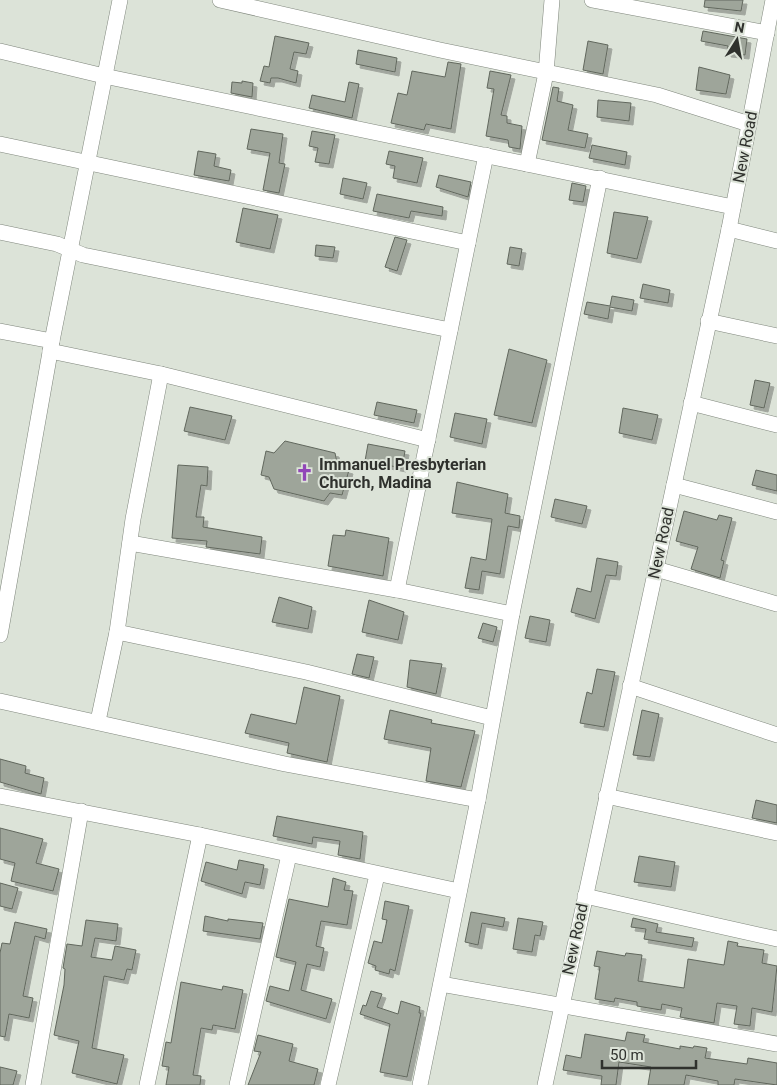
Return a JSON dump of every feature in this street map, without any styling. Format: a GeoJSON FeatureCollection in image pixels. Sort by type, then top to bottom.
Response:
{"type":"FeatureCollection","features":[{"type":"Feature","properties":{"kind":"street"},"geometry":{"type":"LineString","coordinates":[[0,636],[51,346],[120,0]]}},
{"type":"Feature","properties":{"kind":"street"},"geometry":{"type":"LineString","coordinates":[[220,0],[546,73],[656,95],[749,124]]}},
{"type":"Feature","properties":{"kind":"street"},"geometry":{"type":"LineString","coordinates":[[527,164],[546,73],[552,0]]}},
{"type":"Feature","properties":{"kind":"street"},"geometry":{"type":"LineString","coordinates":[[592,0],[767,33]]}},
{"type":"Feature","properties":{"kind":"street","name":"New Road"},"geometry":{"type":"LineString","coordinates":[[547,1084],[584,896],[729,229],[773,0]]}},
{"type":"Feature","properties":{"kind":"street"},"geometry":{"type":"LineString","coordinates":[[0,51],[104,76],[733,207]]}},
{"type":"Feature","properties":{"kind":"street"},"geometry":{"type":"LineString","coordinates":[[0,144],[87,164],[468,243]]}},
{"type":"Feature","properties":{"kind":"street"},"geometry":{"type":"LineString","coordinates":[[397,590],[486,155]]}},
{"type":"Feature","properties":{"kind":"street"},"geometry":{"type":"LineString","coordinates":[[420,1085],[600,178]]}},
{"type":"Feature","properties":{"kind":"street"},"geometry":{"type":"LineString","coordinates":[[729,229],[777,241]]}},
{"type":"Feature","properties":{"kind":"street"},"geometry":{"type":"LineString","coordinates":[[0,232],[57,244],[83,255],[450,330]]}},
{"type":"Feature","properties":{"kind":"street"},"geometry":{"type":"LineString","coordinates":[[708,321],[777,336]]}},
{"type":"Feature","properties":{"kind":"street"},"geometry":{"type":"LineString","coordinates":[[0,331],[51,346],[428,440]]}},
{"type":"Feature","properties":{"kind":"street"},"geometry":{"type":"LineString","coordinates":[[98,721],[117,632],[130,543],[161,374]]}},
{"type":"Feature","properties":{"kind":"street"},"geometry":{"type":"LineString","coordinates":[[691,403],[777,425]]}},
{"type":"Feature","properties":{"kind":"street"},"geometry":{"type":"LineString","coordinates":[[674,485],[777,512]]}},
{"type":"Feature","properties":{"kind":"street"},"geometry":{"type":"LineString","coordinates":[[130,543],[397,590],[512,614]]}},
{"type":"Feature","properties":{"kind":"street"},"geometry":{"type":"LineString","coordinates":[[656,569],[777,604]]}},
{"type":"Feature","properties":{"kind":"street"},"geometry":{"type":"LineString","coordinates":[[117,632],[306,672],[492,718]]}},
{"type":"Feature","properties":{"kind":"street"},"geometry":{"type":"LineString","coordinates":[[630,686],[777,735]]}},
{"type":"Feature","properties":{"kind":"street"},"geometry":{"type":"LineString","coordinates":[[0,701],[98,721],[284,764],[478,800]]}},
{"type":"Feature","properties":{"kind":"street"},"geometry":{"type":"LineString","coordinates":[[0,796],[200,835],[377,875],[459,891]]}},
{"type":"Feature","properties":{"kind":"street"},"geometry":{"type":"LineString","coordinates":[[606,796],[777,834]]}},
{"type":"Feature","properties":{"kind":"street"},"geometry":{"type":"LineString","coordinates":[[33,1085],[81,811]]}},
{"type":"Feature","properties":{"kind":"street"},"geometry":{"type":"LineString","coordinates":[[147,1085],[200,835]]}},
{"type":"Feature","properties":{"kind":"street"},"geometry":{"type":"LineString","coordinates":[[236,1085],[289,855]]}},
{"type":"Feature","properties":{"kind":"street"},"geometry":{"type":"LineString","coordinates":[[328,1085],[377,875]]}},
{"type":"Feature","properties":{"kind":"street"},"geometry":{"type":"LineString","coordinates":[[584,896],[777,939]]}},
{"type":"Feature","properties":{"kind":"street"},"geometry":{"type":"LineString","coordinates":[[441,984],[561,1007],[777,1044]]}},
{"type":"Feature","properties":{"kind":"building"},"geometry":{"type":"Polygon","coordinates":[[[705,0],[743,0],[741,11],[704,7],[705,0]]]}},
{"type":"Feature","properties":{"kind":"building"},"geometry":{"type":"Polygon","coordinates":[[[703,31],[747,39],[745,55],[727,53],[728,46],[701,41],[703,31]]]}},
{"type":"Feature","properties":{"kind":"building"},"geometry":{"type":"Polygon","coordinates":[[[275,36],[309,43],[306,54],[294,52],[290,69],[298,71],[296,83],[278,78],[271,78],[270,83],[260,81],[264,66],[269,67],[275,36]]]}},
{"type":"Feature","properties":{"kind":"building"},"geometry":{"type":"Polygon","coordinates":[[[588,41],[608,45],[603,74],[583,70],[588,41]]]}},
{"type":"Feature","properties":{"kind":"building"},"geometry":{"type":"Polygon","coordinates":[[[358,50],[397,58],[395,72],[356,64],[358,50]]]}},
{"type":"Feature","properties":{"kind":"building"},"geometry":{"type":"Polygon","coordinates":[[[448,62],[461,64],[451,129],[426,124],[424,130],[391,123],[398,93],[407,95],[412,71],[445,77],[448,62]]]}},
{"type":"Feature","properties":{"kind":"building"},"geometry":{"type":"Polygon","coordinates":[[[699,67],[730,75],[726,94],[696,90],[699,67]]]}},
{"type":"Feature","properties":{"kind":"building"},"geometry":{"type":"Polygon","coordinates":[[[490,71],[511,75],[501,115],[507,116],[507,123],[522,126],[520,149],[509,147],[508,140],[486,136],[494,89],[487,88],[490,71]]]}},
{"type":"Feature","properties":{"kind":"building"},"geometry":{"type":"Polygon","coordinates":[[[242,81],[253,83],[252,97],[231,93],[232,82],[242,83],[242,81]]]}},
{"type":"Feature","properties":{"kind":"building"},"geometry":{"type":"Polygon","coordinates":[[[349,82],[359,84],[352,118],[309,108],[312,95],[345,102],[349,82]]]}},
{"type":"Feature","properties":{"kind":"building"},"geometry":{"type":"Polygon","coordinates":[[[553,87],[559,88],[557,101],[573,105],[568,130],[588,134],[585,148],[542,140],[553,87]]]}},
{"type":"Feature","properties":{"kind":"building"},"geometry":{"type":"Polygon","coordinates":[[[598,100],[631,103],[629,121],[597,117],[598,100]]]}},
{"type":"Feature","properties":{"kind":"building"},"geometry":{"type":"Polygon","coordinates":[[[251,129],[283,134],[279,163],[285,164],[279,193],[263,190],[270,153],[247,149],[251,129]]]}},
{"type":"Feature","properties":{"kind":"building"},"geometry":{"type":"Polygon","coordinates":[[[312,131],[335,135],[329,164],[315,162],[318,148],[309,146],[312,131]]]}},
{"type":"Feature","properties":{"kind":"building"},"geometry":{"type":"Polygon","coordinates":[[[592,145],[627,152],[625,165],[589,158],[592,145]]]}},
{"type":"Feature","properties":{"kind":"building"},"geometry":{"type":"Polygon","coordinates":[[[198,151],[216,154],[214,166],[231,170],[229,181],[194,175],[198,151]]]}},
{"type":"Feature","properties":{"kind":"building"},"geometry":{"type":"Polygon","coordinates":[[[389,151],[423,158],[417,183],[393,178],[395,166],[386,164],[389,151]]]}},
{"type":"Feature","properties":{"kind":"building"},"geometry":{"type":"Polygon","coordinates":[[[439,175],[471,182],[468,197],[436,187],[439,175]]]}},
{"type":"Feature","properties":{"kind":"building"},"geometry":{"type":"Polygon","coordinates":[[[343,178],[367,183],[363,199],[340,194],[343,178]]]}},
{"type":"Feature","properties":{"kind":"building"},"geometry":{"type":"Polygon","coordinates":[[[572,183],[586,186],[583,202],[569,200],[572,183]]]}},
{"type":"Feature","properties":{"kind":"building"},"geometry":{"type":"Polygon","coordinates":[[[377,194],[443,207],[442,216],[411,211],[409,218],[373,211],[377,194]]]}},
{"type":"Feature","properties":{"kind":"building"},"geometry":{"type":"Polygon","coordinates":[[[243,208],[278,215],[270,249],[236,242],[243,208]]]}},
{"type":"Feature","properties":{"kind":"building"},"geometry":{"type":"Polygon","coordinates":[[[614,212],[648,217],[637,259],[607,253],[614,212]]]}},
{"type":"Feature","properties":{"kind":"building"},"geometry":{"type":"Polygon","coordinates":[[[395,237],[407,240],[397,271],[385,267],[395,237]]]}},
{"type":"Feature","properties":{"kind":"building"},"geometry":{"type":"Polygon","coordinates":[[[316,245],[335,247],[333,258],[315,256],[316,245]]]}},
{"type":"Feature","properties":{"kind":"building"},"geometry":{"type":"Polygon","coordinates":[[[510,247],[522,249],[519,266],[507,264],[510,247]]]}},
{"type":"Feature","properties":{"kind":"building"},"geometry":{"type":"Polygon","coordinates":[[[643,284],[670,290],[668,303],[640,298],[643,284]]]}},
{"type":"Feature","properties":{"kind":"building"},"geometry":{"type":"Polygon","coordinates":[[[612,296],[634,300],[632,311],[610,307],[608,319],[584,314],[587,302],[610,306],[612,296]]]}},
{"type":"Feature","properties":{"kind":"building"},"geometry":{"type":"Polygon","coordinates":[[[509,349],[547,360],[532,423],[494,415],[509,349]]]}},
{"type":"Feature","properties":{"kind":"building"},"geometry":{"type":"Polygon","coordinates":[[[755,380],[770,383],[764,408],[750,405],[755,380]]]}},
{"type":"Feature","properties":{"kind":"building"},"geometry":{"type":"Polygon","coordinates":[[[377,402],[417,410],[414,423],[374,415],[377,402]]]}},
{"type":"Feature","properties":{"kind":"building"},"geometry":{"type":"Polygon","coordinates":[[[190,407],[232,416],[225,440],[184,431],[190,407]]]}},
{"type":"Feature","properties":{"kind":"building"},"geometry":{"type":"Polygon","coordinates":[[[623,408],[658,415],[652,440],[619,433],[623,408]]]}},
{"type":"Feature","properties":{"kind":"building"},"geometry":{"type":"Polygon","coordinates":[[[455,413],[487,419],[482,444],[450,437],[455,413]]]}},
{"type":"Feature","properties":{"kind":"building","name":"Immanuel Presbyterian Church, Madina"},"geometry":{"type":"Polygon","coordinates":[[[285,441],[335,453],[338,467],[349,470],[342,495],[330,493],[324,501],[274,489],[269,477],[261,475],[266,451],[274,453],[285,441]]]}},
{"type":"Feature","properties":{"kind":"building"},"geometry":{"type":"Polygon","coordinates":[[[368,444],[405,451],[402,468],[365,461],[368,444]]]}},
{"type":"Feature","properties":{"kind":"building"},"geometry":{"type":"Polygon","coordinates":[[[178,465],[208,467],[207,486],[201,485],[196,517],[204,517],[203,527],[262,537],[260,554],[206,547],[207,541],[172,538],[178,465]]]}},
{"type":"Feature","properties":{"kind":"building"},"geometry":{"type":"Polygon","coordinates":[[[756,470],[777,475],[777,491],[752,485],[756,470]]]}},
{"type":"Feature","properties":{"kind":"building"},"geometry":{"type":"Polygon","coordinates":[[[457,482],[508,494],[505,513],[520,516],[519,528],[508,526],[500,574],[482,571],[479,590],[465,588],[471,557],[486,560],[492,519],[452,513],[457,482]]]}},
{"type":"Feature","properties":{"kind":"building"},"geometry":{"type":"Polygon","coordinates":[[[555,499],[587,506],[582,524],[551,517],[555,499]]]}},
{"type":"Feature","properties":{"kind":"building"},"geometry":{"type":"Polygon","coordinates":[[[684,511],[717,520],[719,515],[732,518],[721,560],[724,561],[720,578],[691,569],[698,547],[676,541],[684,511]]]}},
{"type":"Feature","properties":{"kind":"building"},"geometry":{"type":"Polygon","coordinates":[[[346,530],[389,538],[383,576],[328,566],[333,535],[345,536],[346,530]]]}},
{"type":"Feature","properties":{"kind":"building"},"geometry":{"type":"Polygon","coordinates":[[[597,558],[618,562],[616,576],[606,575],[595,619],[571,612],[577,588],[591,592],[597,558]]]}},
{"type":"Feature","properties":{"kind":"building"},"geometry":{"type":"Polygon","coordinates":[[[279,597],[312,607],[308,629],[272,622],[279,597]]]}},
{"type":"Feature","properties":{"kind":"building"},"geometry":{"type":"Polygon","coordinates":[[[369,600],[404,612],[398,640],[362,632],[369,600]]]}},
{"type":"Feature","properties":{"kind":"building"},"geometry":{"type":"Polygon","coordinates":[[[530,616],[550,620],[546,642],[525,638],[530,616]]]}},
{"type":"Feature","properties":{"kind":"building"},"geometry":{"type":"Polygon","coordinates":[[[483,623],[497,627],[493,642],[478,638],[483,623]]]}},
{"type":"Feature","properties":{"kind":"building"},"geometry":{"type":"Polygon","coordinates":[[[357,654],[374,657],[369,678],[352,674],[357,654]]]}},
{"type":"Feature","properties":{"kind":"building"},"geometry":{"type":"Polygon","coordinates":[[[410,660],[442,664],[436,694],[407,687],[410,660]]]}},
{"type":"Feature","properties":{"kind":"building"},"geometry":{"type":"Polygon","coordinates":[[[597,669],[615,672],[604,727],[580,723],[587,692],[592,694],[597,669]]]}},
{"type":"Feature","properties":{"kind":"building"},"geometry":{"type":"Polygon","coordinates":[[[304,687],[340,696],[327,762],[287,753],[289,743],[245,733],[251,714],[296,724],[304,687]]]}},
{"type":"Feature","properties":{"kind":"building"},"geometry":{"type":"Polygon","coordinates":[[[390,710],[432,720],[431,723],[475,731],[461,787],[426,781],[431,748],[384,739],[390,710]]]}},
{"type":"Feature","properties":{"kind":"building"},"geometry":{"type":"Polygon","coordinates":[[[642,710],[659,714],[650,757],[633,755],[642,710]]]}},
{"type":"Feature","properties":{"kind":"building"},"geometry":{"type":"Polygon","coordinates":[[[0,759],[26,766],[25,773],[44,778],[41,794],[0,782],[0,759]]]}},
{"type":"Feature","properties":{"kind":"building"},"geometry":{"type":"Polygon","coordinates":[[[756,800],[777,805],[777,823],[752,818],[756,800]]]}},
{"type":"Feature","properties":{"kind":"building"},"geometry":{"type":"Polygon","coordinates":[[[277,816],[363,832],[360,859],[338,855],[340,841],[313,837],[312,844],[273,836],[277,816]]]}},
{"type":"Feature","properties":{"kind":"building"},"geometry":{"type":"Polygon","coordinates":[[[0,828],[43,839],[36,863],[59,869],[53,891],[11,881],[15,863],[0,859],[0,828]]]}},
{"type":"Feature","properties":{"kind":"building"},"geometry":{"type":"Polygon","coordinates":[[[639,856],[675,862],[671,887],[634,882],[639,856]]]}},
{"type":"Feature","properties":{"kind":"building"},"geometry":{"type":"Polygon","coordinates":[[[239,860],[264,865],[260,885],[245,882],[242,894],[201,881],[206,862],[237,870],[239,860]]]}},
{"type":"Feature","properties":{"kind":"building"},"geometry":{"type":"Polygon","coordinates":[[[333,878],[346,882],[344,890],[353,891],[347,925],[321,921],[316,946],[324,948],[320,967],[307,964],[301,990],[332,999],[326,1019],[266,1001],[270,986],[289,991],[296,962],[276,957],[289,899],[328,907],[333,878]]]}},
{"type":"Feature","properties":{"kind":"building"},"geometry":{"type":"Polygon","coordinates":[[[0,883],[18,888],[12,909],[0,906],[0,883]]]}},
{"type":"Feature","properties":{"kind":"building"},"geometry":{"type":"Polygon","coordinates":[[[385,901],[409,906],[395,971],[390,969],[389,974],[375,970],[376,966],[368,963],[374,941],[382,943],[387,920],[382,919],[385,901]]]}},
{"type":"Feature","properties":{"kind":"building"},"geometry":{"type":"Polygon","coordinates":[[[471,912],[505,918],[503,927],[482,923],[478,945],[465,942],[471,912]]]}},
{"type":"Feature","properties":{"kind":"building"},"geometry":{"type":"Polygon","coordinates":[[[205,916],[228,921],[228,919],[263,923],[260,939],[203,931],[205,916]]]}},
{"type":"Feature","properties":{"kind":"building"},"geometry":{"type":"Polygon","coordinates":[[[518,918],[543,922],[540,936],[535,935],[532,952],[513,949],[518,918]]]}},
{"type":"Feature","properties":{"kind":"building"},"geometry":{"type":"Polygon","coordinates":[[[633,918],[658,924],[656,932],[694,938],[692,947],[644,939],[646,929],[631,927],[633,918]]]}},
{"type":"Feature","properties":{"kind":"building"},"geometry":{"type":"Polygon","coordinates":[[[86,920],[118,924],[116,941],[95,938],[91,957],[112,960],[115,946],[136,950],[132,970],[127,969],[124,980],[104,976],[92,1048],[124,1055],[117,1084],[72,1073],[79,1041],[54,1035],[64,985],[65,969],[63,968],[67,944],[82,946],[86,920]]]}},
{"type":"Feature","properties":{"kind":"building"},"geometry":{"type":"Polygon","coordinates":[[[15,922],[47,929],[45,939],[35,936],[29,965],[23,996],[33,998],[29,1018],[9,1014],[5,1037],[0,1036],[0,953],[2,943],[10,944],[15,922]]]}},
{"type":"Feature","properties":{"kind":"building"},"geometry":{"type":"Polygon","coordinates":[[[728,941],[738,943],[737,946],[764,950],[762,963],[777,966],[772,1012],[752,1008],[750,1026],[734,1024],[737,1006],[717,1003],[714,1023],[680,1017],[682,1008],[662,1004],[661,1010],[637,1006],[637,1002],[615,998],[614,1002],[595,999],[600,967],[594,966],[597,951],[625,956],[626,953],[642,955],[638,981],[684,988],[688,959],[724,965],[728,941]]]}},
{"type":"Feature","properties":{"kind":"building"},"geometry":{"type":"Polygon","coordinates":[[[181,982],[222,990],[223,986],[243,990],[235,1029],[213,1025],[212,1030],[201,1028],[193,1075],[201,1076],[200,1085],[166,1085],[169,1067],[162,1066],[166,1042],[171,1043],[181,982]]]}},
{"type":"Feature","properties":{"kind":"building"},"geometry":{"type":"Polygon","coordinates":[[[371,991],[382,994],[377,1007],[398,1014],[401,1001],[420,1007],[419,1013],[421,1013],[407,1077],[380,1072],[390,1024],[360,1014],[363,1005],[366,1006],[371,991]]]}},
{"type":"Feature","properties":{"kind":"building"},"geometry":{"type":"Polygon","coordinates":[[[627,1032],[645,1035],[643,1042],[680,1049],[680,1046],[707,1048],[705,1058],[747,1064],[748,1058],[777,1063],[777,1085],[735,1079],[734,1085],[718,1085],[718,1081],[686,1075],[684,1085],[648,1085],[651,1067],[619,1062],[616,1085],[601,1085],[602,1076],[563,1070],[566,1055],[581,1058],[585,1034],[625,1041],[627,1032]]]}},
{"type":"Feature","properties":{"kind":"building"},"geometry":{"type":"Polygon","coordinates":[[[258,1035],[293,1044],[289,1061],[318,1069],[314,1085],[248,1085],[261,1052],[254,1051],[258,1035]]]}},
{"type":"Feature","properties":{"kind":"building"},"geometry":{"type":"Polygon","coordinates":[[[0,1067],[17,1071],[13,1085],[0,1085],[0,1067]]]}},
{"type":"Feature","properties":{"kind":"place","name":"Immanuel Presbyterian Church, Madina"},"geometry":{"type":"Point","coordinates":[305,473]}}]}
